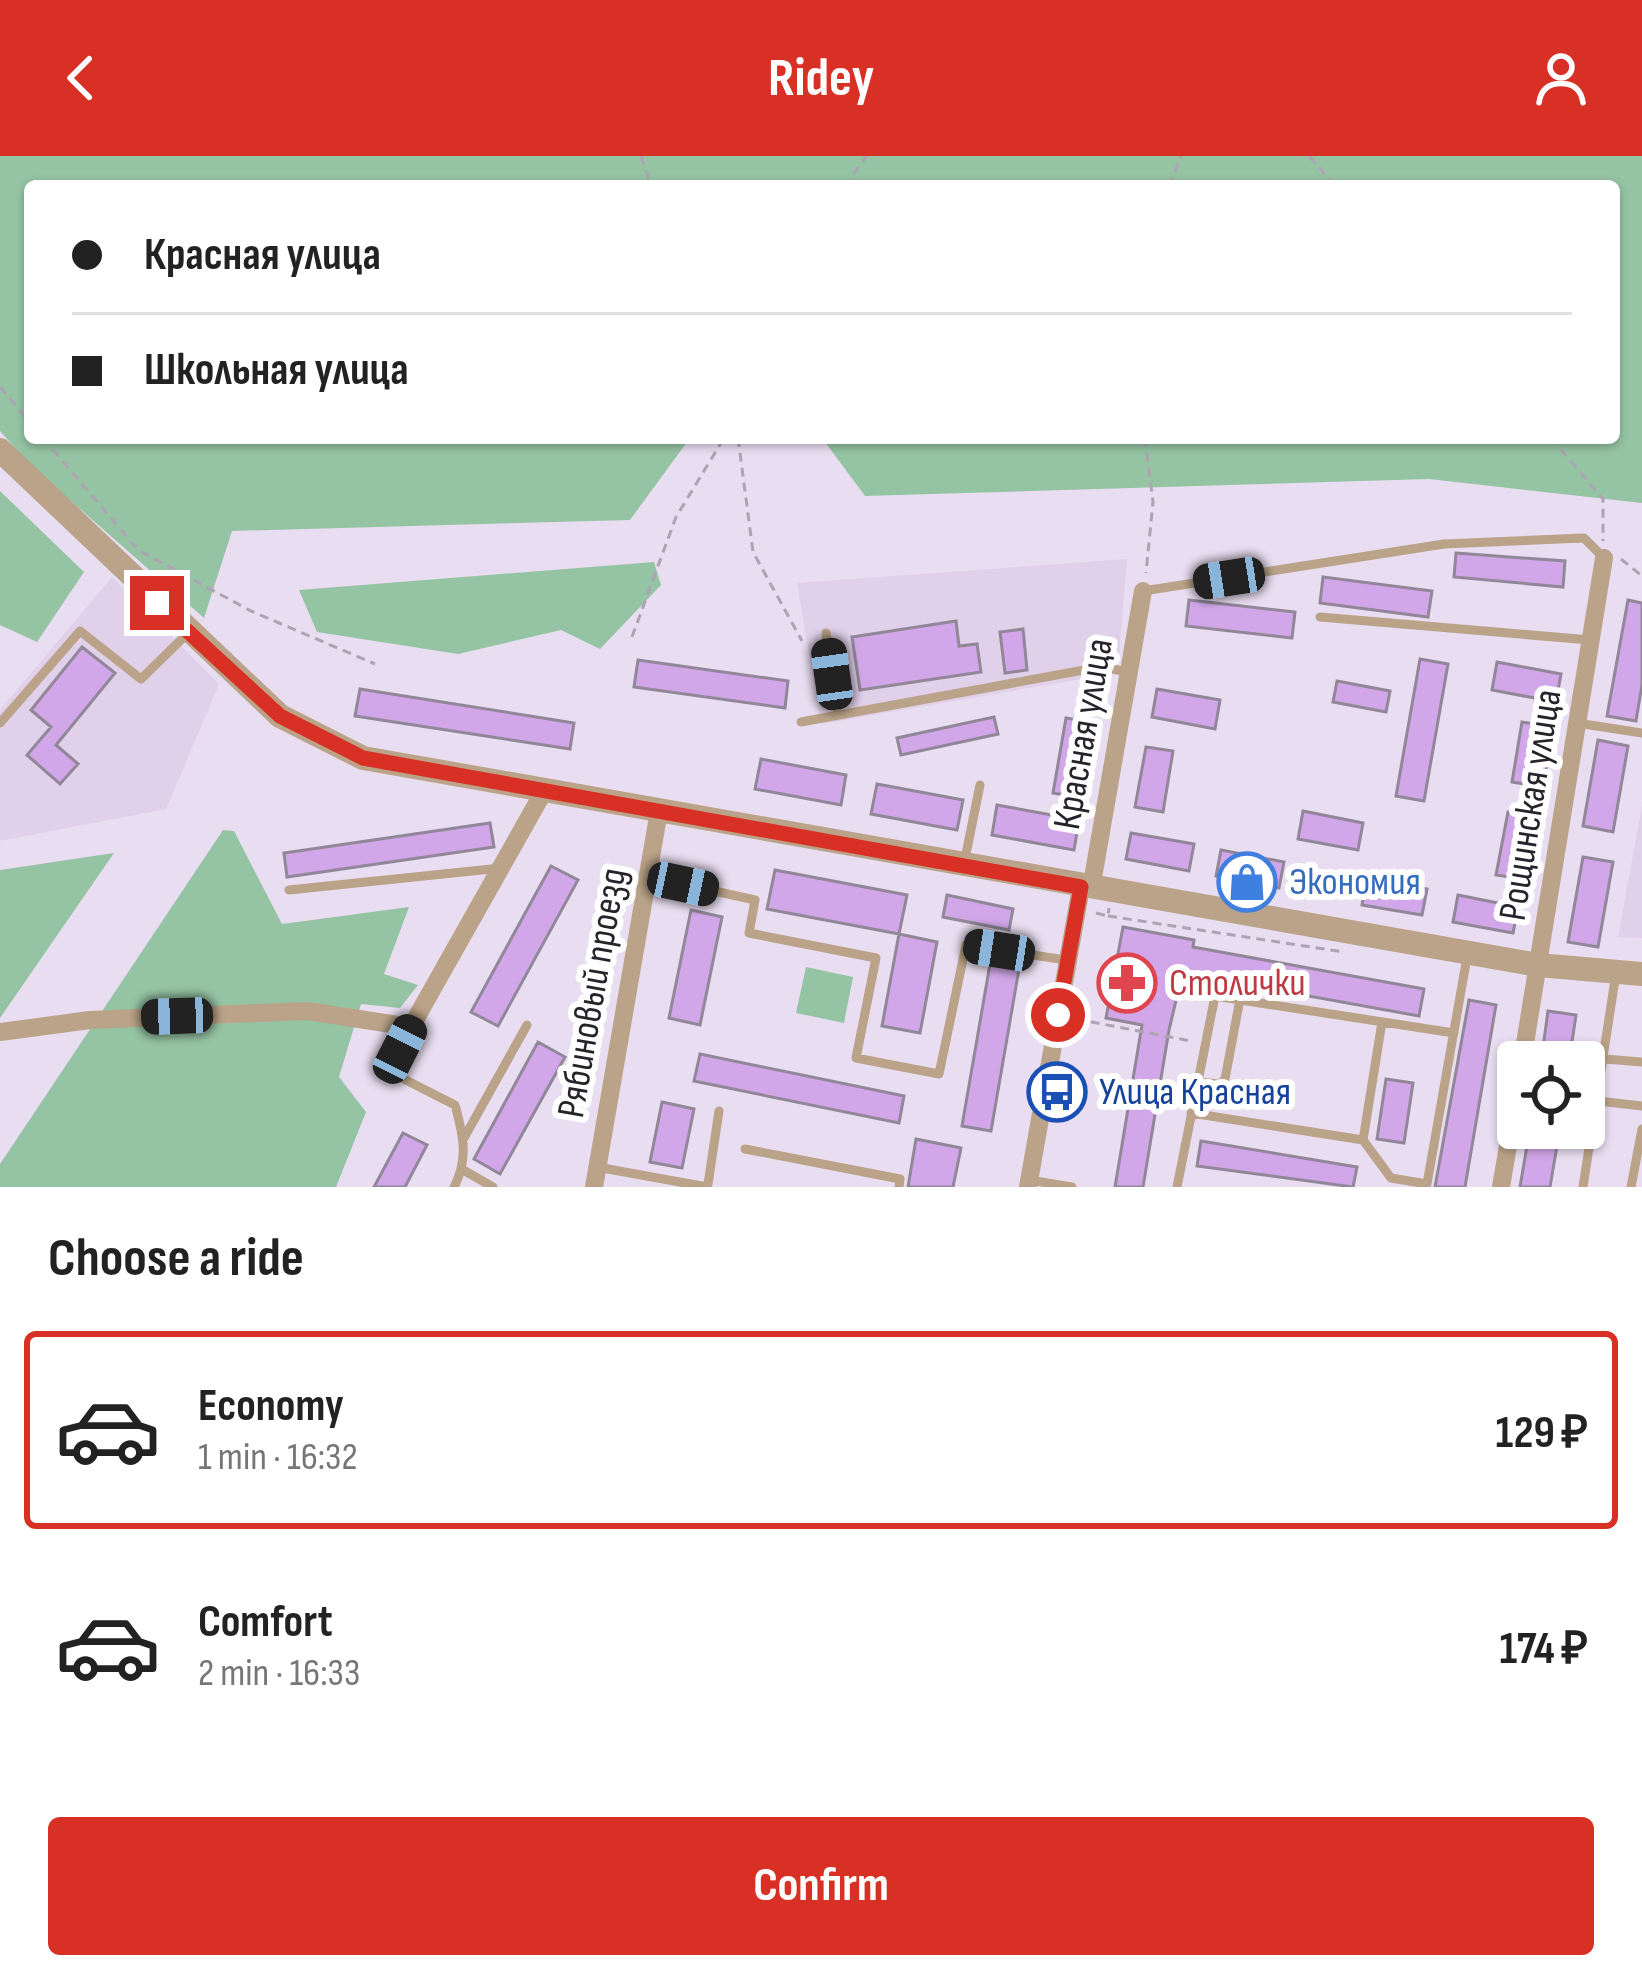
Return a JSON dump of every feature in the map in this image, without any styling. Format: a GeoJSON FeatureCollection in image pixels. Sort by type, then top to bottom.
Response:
{"type":"FeatureCollection","features":[{"type":"Feature","properties":{"kind":"street"},"geometry":{"type":"LineString","coordinates":[[0,450],[280,716],[334,748],[363,758],[1538,965],[1642,974]]}},
{"type":"Feature","properties":{"kind":"street","name":"Рощинская улица"},"geometry":{"type":"LineString","coordinates":[[1525,1041],[1604,558]]}},
{"type":"Feature","properties":{"kind":"street","name":"Красная улица"},"geometry":{"type":"LineString","coordinates":[[1028,1183],[1066,960],[1086,888],[1143,591]]}},
{"type":"Feature","properties":{"kind":"street"},"geometry":{"type":"LineString","coordinates":[[0,1032],[90,1020],[307,1010],[411,1027],[544,791]]}},
{"type":"Feature","properties":{"kind":"street","name":"Рябиновый проезд"},"geometry":{"type":"LineString","coordinates":[[596,1177],[658,811]]}},
{"type":"Feature","properties":{"kind":"street"},"geometry":{"type":"LineString","coordinates":[[1501,1187],[1507,1149]]}},
{"type":"Feature","properties":{"kind":"lane"},"geometry":{"type":"LineString","coordinates":[[1143,591],[1444,544],[1584,538],[1604,558]]}},
{"type":"Feature","properties":{"kind":"lane"},"geometry":{"type":"LineString","coordinates":[[1320,617],[1591,640]]}},
{"type":"Feature","properties":{"kind":"lane"},"geometry":{"type":"LineString","coordinates":[[0,723],[80,631],[141,679],[188,633]]}},
{"type":"Feature","properties":{"kind":"lane"},"geometry":{"type":"LineString","coordinates":[[826,633],[838,715]]}},
{"type":"Feature","properties":{"kind":"lane"},"geometry":{"type":"LineString","coordinates":[[801,722],[1100,667],[1129,672]]}},
{"type":"Feature","properties":{"kind":"lane"},"geometry":{"type":"LineString","coordinates":[[1577,722],[1642,734]]}},
{"type":"Feature","properties":{"kind":"lane"},"geometry":{"type":"LineString","coordinates":[[963,865],[980,785]]}},
{"type":"Feature","properties":{"kind":"lane"},"geometry":{"type":"LineString","coordinates":[[289,890],[501,868]]}},
{"type":"Feature","properties":{"kind":"lane"},"geometry":{"type":"LineString","coordinates":[[646,876],[755,900],[749,934],[876,958],[856,1058],[939,1075],[966,945],[1066,960]]}},
{"type":"Feature","properties":{"kind":"lane"},"geometry":{"type":"LineString","coordinates":[[1191,1113],[1363,1140],[1391,1178],[1426,1186],[1468,952]]}},
{"type":"Feature","properties":{"kind":"lane"},"geometry":{"type":"LineString","coordinates":[[1616,972],[1605,1059],[1642,1062]]}},
{"type":"Feature","properties":{"kind":"lane"},"geometry":{"type":"LineString","coordinates":[[1177,1187],[1215,996],[1454,1033]]}},
{"type":"Feature","properties":{"kind":"lane"},"geometry":{"type":"LineString","coordinates":[[1197,1082],[1220,1084],[1225,1079],[1240,999]]}},
{"type":"Feature","properties":{"kind":"lane"},"geometry":{"type":"LineString","coordinates":[[1363,1140],[1382,1022]]}},
{"type":"Feature","properties":{"kind":"lane"},"geometry":{"type":"LineString","coordinates":[[464,1138],[527,1025]]}},
{"type":"Feature","properties":{"kind":"lane"},"geometry":{"type":"LineString","coordinates":[[411,1027],[388,1072],[455,1105],[464,1138],[463,1170],[454,1187]]}},
{"type":"Feature","properties":{"kind":"lane"},"geometry":{"type":"LineString","coordinates":[[1605,1102],[1642,1106]]}},
{"type":"Feature","properties":{"kind":"lane"},"geometry":{"type":"LineString","coordinates":[[596,1177],[708,1186],[718,1111]]}},
{"type":"Feature","properties":{"kind":"lane"},"geometry":{"type":"LineString","coordinates":[[1631,1187],[1642,1129]]}},
{"type":"Feature","properties":{"kind":"lane"},"geometry":{"type":"LineString","coordinates":[[746,1149],[900,1179],[899,1187]]}},
{"type":"Feature","properties":{"kind":"lane"},"geometry":{"type":"LineString","coordinates":[[1583,1187],[1590,1149]]}},
{"type":"Feature","properties":{"kind":"lane"},"geometry":{"type":"LineString","coordinates":[[463,1170],[493,1187]]}},
{"type":"Feature","properties":{"kind":"lane"},"geometry":{"type":"LineString","coordinates":[[1028,1183],[1072,1187]]}},
{"type":"Feature","properties":{"kind":"path"},"geometry":{"type":"LineString","coordinates":[[849,180],[867,156]]}},
{"type":"Feature","properties":{"kind":"path"},"geometry":{"type":"LineString","coordinates":[[1309,156],[1330,180]]}},
{"type":"Feature","properties":{"kind":"path"},"geometry":{"type":"LineString","coordinates":[[0,388],[24,416]]}},
{"type":"Feature","properties":{"kind":"path"},"geometry":{"type":"LineString","coordinates":[[48,444],[138,550],[251,611],[375,664]]}},
{"type":"Feature","properties":{"kind":"path"},"geometry":{"type":"LineString","coordinates":[[632,637],[676,517],[720,444]]}},
{"type":"Feature","properties":{"kind":"path"},"geometry":{"type":"LineString","coordinates":[[739,444],[753,552],[802,641]]}},
{"type":"Feature","properties":{"kind":"path"},"geometry":{"type":"LineString","coordinates":[[1146,444],[1153,502],[1149,558]]}},
{"type":"Feature","properties":{"kind":"path"},"geometry":{"type":"LineString","coordinates":[[1556,444],[1603,499],[1604,558],[1626,560],[1642,576]]}},
{"type":"Feature","properties":{"kind":"path"},"geometry":{"type":"LineString","coordinates":[[1108,916],[1352,954]]}},
{"type":"Feature","properties":{"kind":"path"},"geometry":{"type":"LineString","coordinates":[[1058,1015],[1204,1043]]}},
{"type":"Feature","properties":{"kind":"shaded area"},"geometry":{"type":"Polygon","coordinates":[[[1127,559],[1118,667],[1105,675],[821,724],[797,583],[1127,559]]]}},
{"type":"Feature","properties":{"kind":"shaded area"},"geometry":{"type":"Polygon","coordinates":[[[112,577],[219,684],[166,809],[0,841],[0,710],[112,577]]]}},
{"type":"Feature","properties":{"kind":"shaded area"},"geometry":{"type":"Polygon","coordinates":[[[1642,806],[1642,938],[1618,937],[1642,806]]]}},
{"type":"Feature","properties":{"kind":"green space"},"geometry":{"type":"Polygon","coordinates":[[[0,156],[1642,156],[1642,503],[1429,479],[865,496],[826,444],[1620,444],[1620,180],[24,180],[24,444],[686,444],[630,520],[232,531],[204,618],[30,465],[0,431],[0,156]]]}},
{"type":"Feature","properties":{"kind":"green space"},"geometry":{"type":"Polygon","coordinates":[[[0,491],[84,572],[37,642],[0,625],[0,491]]]}},
{"type":"Feature","properties":{"kind":"green space"},"geometry":{"type":"Polygon","coordinates":[[[654,562],[661,585],[600,649],[561,630],[458,654],[317,632],[299,590],[654,562]]]}},
{"type":"Feature","properties":{"kind":"green space"},"geometry":{"type":"Polygon","coordinates":[[[223,830],[234,831],[282,924],[409,907],[384,974],[418,985],[400,1008],[361,1004],[339,1077],[366,1112],[336,1187],[0,1187],[0,1164],[223,830]]]}},
{"type":"Feature","properties":{"kind":"green space"},"geometry":{"type":"Polygon","coordinates":[[[114,853],[0,1018],[0,870],[114,853]]]}},
{"type":"Feature","properties":{"kind":"green space"},"geometry":{"type":"Polygon","coordinates":[[[806,967],[853,977],[844,1023],[796,1013],[806,967]]]}},
{"type":"Feature","properties":{"kind":"building"},"geometry":{"type":"Polygon","coordinates":[[[1456,553],[1565,561],[1563,587],[1454,577],[1456,553]]]}},
{"type":"Feature","properties":{"kind":"building"},"geometry":{"type":"Polygon","coordinates":[[[1323,577],[1432,591],[1428,617],[1320,603],[1323,577]]]}},
{"type":"Feature","properties":{"kind":"building"},"geometry":{"type":"Polygon","coordinates":[[[1189,600],[1295,612],[1292,638],[1186,626],[1189,600]]]}},
{"type":"Feature","properties":{"kind":"building"},"geometry":{"type":"Polygon","coordinates":[[[1628,600],[1642,603],[1642,685],[1636,721],[1607,716],[1628,600]]]}},
{"type":"Feature","properties":{"kind":"building"},"geometry":{"type":"Polygon","coordinates":[[[956,621],[959,646],[977,644],[981,672],[860,690],[852,637],[956,621]]]}},
{"type":"Feature","properties":{"kind":"building"},"geometry":{"type":"Polygon","coordinates":[[[1023,629],[1027,670],[1005,673],[1000,632],[1023,629]]]}},
{"type":"Feature","properties":{"kind":"building"},"geometry":{"type":"Polygon","coordinates":[[[82,647],[115,673],[56,745],[78,764],[60,784],[27,755],[51,727],[31,710],[82,647]]]}},
{"type":"Feature","properties":{"kind":"building"},"geometry":{"type":"Polygon","coordinates":[[[1420,659],[1448,664],[1424,801],[1396,796],[1420,659]]]}},
{"type":"Feature","properties":{"kind":"building"},"geometry":{"type":"Polygon","coordinates":[[[638,660],[788,681],[785,708],[634,687],[638,660]]]}},
{"type":"Feature","properties":{"kind":"building"},"geometry":{"type":"Polygon","coordinates":[[[1497,662],[1561,674],[1556,702],[1492,690],[1497,662]]]}},
{"type":"Feature","properties":{"kind":"building"},"geometry":{"type":"Polygon","coordinates":[[[1337,681],[1390,691],[1386,712],[1333,702],[1337,681]]]}},
{"type":"Feature","properties":{"kind":"building"},"geometry":{"type":"Polygon","coordinates":[[[360,689],[574,723],[570,749],[355,716],[360,689]]]}},
{"type":"Feature","properties":{"kind":"building"},"geometry":{"type":"Polygon","coordinates":[[[1157,689],[1220,700],[1215,729],[1152,717],[1157,689]]]}},
{"type":"Feature","properties":{"kind":"building"},"geometry":{"type":"Polygon","coordinates":[[[994,717],[998,734],[901,755],[897,738],[994,717]]]}},
{"type":"Feature","properties":{"kind":"building"},"geometry":{"type":"Polygon","coordinates":[[[1066,718],[1095,723],[1082,798],[1053,793],[1066,718]]]}},
{"type":"Feature","properties":{"kind":"building"},"geometry":{"type":"Polygon","coordinates":[[[1522,722],[1553,727],[1543,787],[1512,782],[1522,722]]]}},
{"type":"Feature","properties":{"kind":"building"},"geometry":{"type":"Polygon","coordinates":[[[1598,740],[1628,746],[1613,832],[1583,826],[1598,740]]]}},
{"type":"Feature","properties":{"kind":"building"},"geometry":{"type":"Polygon","coordinates":[[[1146,747],[1173,751],[1163,812],[1135,807],[1146,747]]]}},
{"type":"Feature","properties":{"kind":"building"},"geometry":{"type":"Polygon","coordinates":[[[761,759],[846,775],[841,805],[755,789],[761,759]]]}},
{"type":"Feature","properties":{"kind":"building"},"geometry":{"type":"Polygon","coordinates":[[[877,784],[963,800],[957,830],[871,814],[877,784]]]}},
{"type":"Feature","properties":{"kind":"building"},"geometry":{"type":"Polygon","coordinates":[[[997,805],[1079,820],[1074,850],[992,835],[997,805]]]}},
{"type":"Feature","properties":{"kind":"building"},"geometry":{"type":"Polygon","coordinates":[[[1303,811],[1363,823],[1358,850],[1298,839],[1303,811]]]}},
{"type":"Feature","properties":{"kind":"building"},"geometry":{"type":"Polygon","coordinates":[[[1508,812],[1535,816],[1524,879],[1496,875],[1508,812]]]}},
{"type":"Feature","properties":{"kind":"building"},"geometry":{"type":"Polygon","coordinates":[[[490,823],[494,847],[287,877],[284,853],[490,823]]]}},
{"type":"Feature","properties":{"kind":"building"},"geometry":{"type":"Polygon","coordinates":[[[1131,833],[1194,844],[1189,871],[1126,859],[1131,833]]]}},
{"type":"Feature","properties":{"kind":"building"},"geometry":{"type":"Polygon","coordinates":[[[1221,850],[1284,862],[1279,888],[1216,876],[1221,850]]]}},
{"type":"Feature","properties":{"kind":"building"},"geometry":{"type":"Polygon","coordinates":[[[1583,857],[1613,862],[1598,947],[1568,942],[1583,857]]]}},
{"type":"Feature","properties":{"kind":"building"},"geometry":{"type":"Polygon","coordinates":[[[551,866],[578,880],[498,1026],[471,1012],[551,866]]]}},
{"type":"Feature","properties":{"kind":"building"},"geometry":{"type":"Polygon","coordinates":[[[775,870],[907,895],[899,934],[767,909],[775,870]]]}},
{"type":"Feature","properties":{"kind":"building"},"geometry":{"type":"Polygon","coordinates":[[[1366,878],[1427,889],[1422,915],[1362,905],[1366,878]]]}},
{"type":"Feature","properties":{"kind":"building"},"geometry":{"type":"Polygon","coordinates":[[[947,895],[1013,909],[1009,930],[943,917],[947,895]]]}},
{"type":"Feature","properties":{"kind":"building"},"geometry":{"type":"Polygon","coordinates":[[[1458,895],[1518,907],[1513,933],[1453,922],[1458,895]]]}},
{"type":"Feature","properties":{"kind":"building"},"geometry":{"type":"Polygon","coordinates":[[[691,910],[722,917],[700,1025],[669,1018],[691,910]]]}},
{"type":"Feature","properties":{"kind":"building"},"geometry":{"type":"Polygon","coordinates":[[[1123,927],[1194,940],[1193,947],[1424,989],[1419,1016],[1188,974],[1186,989],[1179,988],[1169,1030],[1143,1187],[1115,1187],[1142,1025],[1106,1018],[1123,927]]]}},
{"type":"Feature","properties":{"kind":"building"},"geometry":{"type":"Polygon","coordinates":[[[899,934],[937,942],[920,1033],[882,1026],[899,934]]]}},
{"type":"Feature","properties":{"kind":"building"},"geometry":{"type":"Polygon","coordinates":[[[990,964],[1019,969],[991,1131],[962,1126],[990,964]]]}},
{"type":"Feature","properties":{"kind":"building"},"geometry":{"type":"Polygon","coordinates":[[[1469,1000],[1496,1005],[1465,1187],[1435,1187],[1469,1000]]]}},
{"type":"Feature","properties":{"kind":"building"},"geometry":{"type":"Polygon","coordinates":[[[1548,1011],[1576,1015],[1572,1041],[1544,1041],[1548,1011]]]}},
{"type":"Feature","properties":{"kind":"building"},"geometry":{"type":"Polygon","coordinates":[[[538,1042],[565,1057],[500,1174],[474,1159],[538,1042]]]}},
{"type":"Feature","properties":{"kind":"building"},"geometry":{"type":"Polygon","coordinates":[[[700,1054],[904,1096],[899,1123],[694,1081],[700,1054]]]}},
{"type":"Feature","properties":{"kind":"building"},"geometry":{"type":"Polygon","coordinates":[[[1386,1079],[1413,1083],[1404,1143],[1377,1139],[1386,1079]]]}},
{"type":"Feature","properties":{"kind":"building"},"geometry":{"type":"Polygon","coordinates":[[[662,1102],[694,1109],[682,1168],[650,1162],[662,1102]]]}},
{"type":"Feature","properties":{"kind":"building"},"geometry":{"type":"Polygon","coordinates":[[[403,1133],[427,1145],[405,1187],[374,1187],[403,1133]]]}},
{"type":"Feature","properties":{"kind":"building"},"geometry":{"type":"Polygon","coordinates":[[[916,1139],[961,1148],[953,1187],[908,1187],[916,1139]]]}},
{"type":"Feature","properties":{"kind":"building"},"geometry":{"type":"Polygon","coordinates":[[[1201,1141],[1357,1167],[1353,1187],[1197,1166],[1201,1141]]]}},
{"type":"Feature","properties":{"kind":"building"},"geometry":{"type":"Polygon","coordinates":[[[1526,1149],[1556,1149],[1550,1187],[1520,1187],[1526,1149]]]}},
{"type":"Feature","properties":{"kind":"place","name":"Экономия"},"geometry":{"type":"Point","coordinates":[1247,882]}},
{"type":"Feature","properties":{"kind":"place","name":"Столички"},"geometry":{"type":"Point","coordinates":[1127,983]}},
{"type":"Feature","properties":{"kind":"place","name":"Улица Красная"},"geometry":{"type":"Point","coordinates":[1057,1092]}},
{"type":"Feature","properties":{"kind":"route"},"geometry":{"type":"LineString","coordinates":[[157,603],[280,716],[334,748],[363,758],[1081,887],[1058,1015]]}}]}
